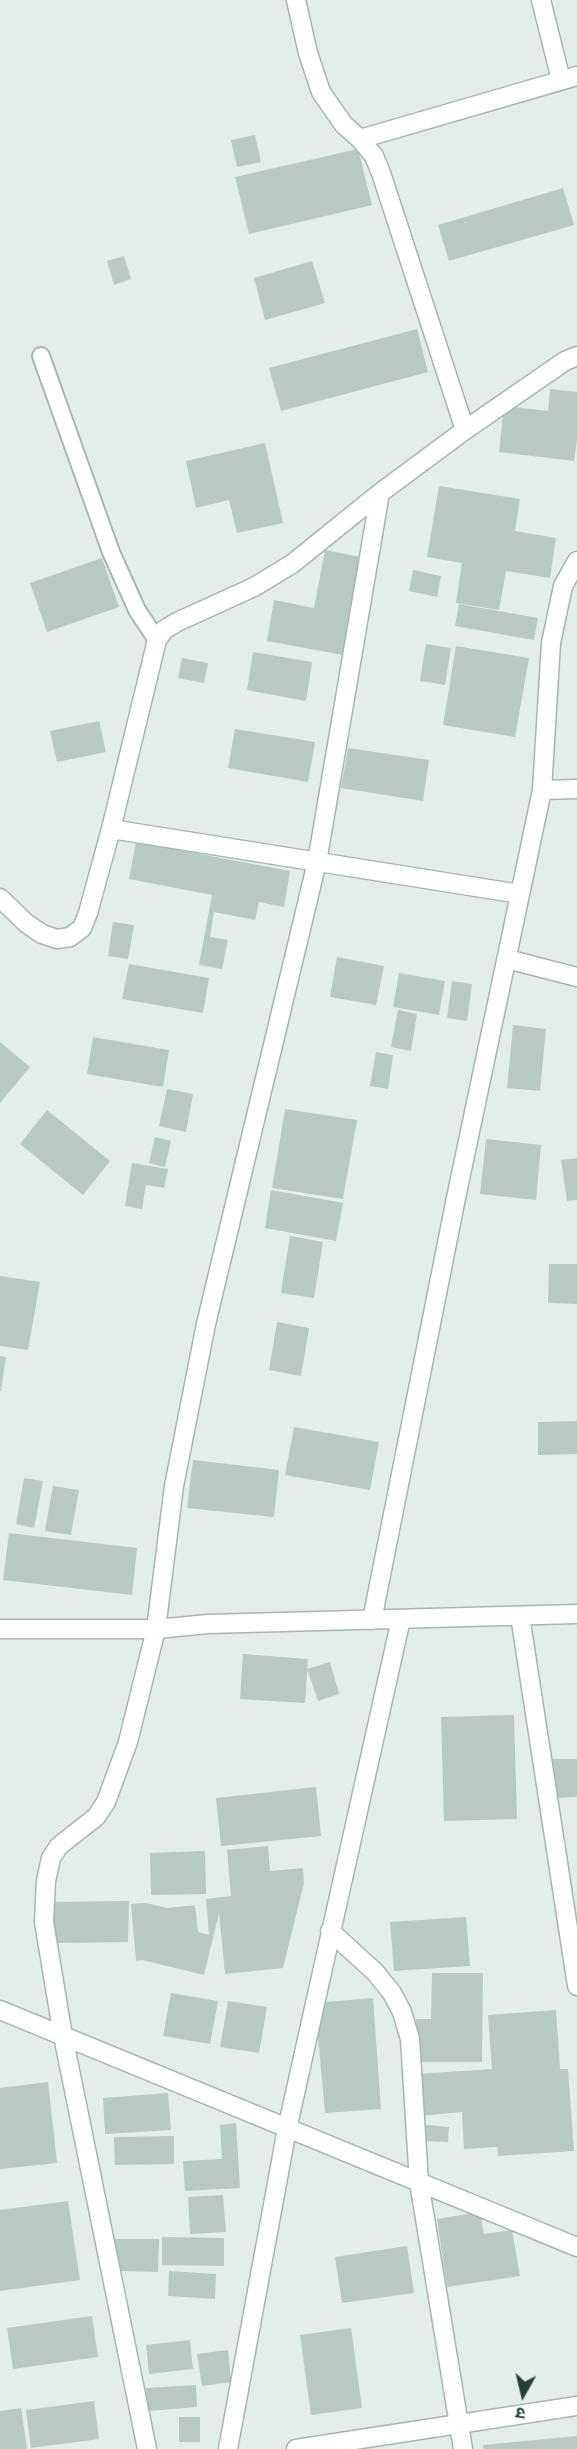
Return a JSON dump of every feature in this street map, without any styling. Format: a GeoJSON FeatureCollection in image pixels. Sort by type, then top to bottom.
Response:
{"type":"FeatureCollection","features":[{"type":"Feature","properties":{"kind":"street"},"geometry":{"type":"LineString","coordinates":[[296,0],[308,53],[321,92],[344,125],[374,156],[381,173],[465,430]]}},
{"type":"Feature","properties":{"kind":"street"},"geometry":{"type":"LineString","coordinates":[[360,139],[569,78],[542,0]]}},
{"type":"Feature","properties":{"kind":"street"},"geometry":{"type":"LineString","coordinates":[[0,898],[26,923],[42,934],[57,939],[70,937],[82,928],[111,829],[157,640],[164,630],[254,587],[292,564],[380,493],[465,430],[565,361],[577,356]]}},
{"type":"Feature","properties":{"kind":"street"},"geometry":{"type":"LineString","coordinates":[[147,2449],[63,2036],[44,1922],[48,1869],[58,1846],[96,1817],[106,1802],[128,1742],[156,1629],[174,1486],[206,1324],[317,862],[380,493]]}},
{"type":"Feature","properties":{"kind":"street"},"geometry":{"type":"LineString","coordinates":[[372,1620],[453,1209],[542,790],[551,643],[577,561]]}},
{"type":"Feature","properties":{"kind":"street"},"geometry":{"type":"LineString","coordinates":[[542,790],[577,789]]}},
{"type":"Feature","properties":{"kind":"street"},"geometry":{"type":"LineString","coordinates":[[111,829],[520,894]]}},
{"type":"Feature","properties":{"kind":"street"},"geometry":{"type":"LineString","coordinates":[[507,959],[577,977]]}},
{"type":"Feature","properties":{"kind":"street"},"geometry":{"type":"LineString","coordinates":[[0,1629],[156,1629],[208,1624],[577,1614]]}},
{"type":"Feature","properties":{"kind":"street"},"geometry":{"type":"LineString","coordinates":[[520,1616],[571,1906],[577,1986]]}},
{"type":"Feature","properties":{"kind":"street"},"geometry":{"type":"LineString","coordinates":[[228,2449],[287,2129],[400,1619]]}},
{"type":"Feature","properties":{"kind":"street"},"geometry":{"type":"LineString","coordinates":[[330,1931],[375,1972],[392,1993],[402,2012],[410,2039],[418,2182],[463,2449]]}},
{"type":"Feature","properties":{"kind":"street"},"geometry":{"type":"LineString","coordinates":[[0,2010],[577,2247]]}},
{"type":"Feature","properties":{"kind":"street"},"geometry":{"type":"LineString","coordinates":[[296,2449],[577,2406]]}},
{"type":"Feature","properties":{"kind":"lane"},"geometry":{"type":"LineString","coordinates":[[41,356],[111,552],[137,610],[157,640]]}},
{"type":"Feature","properties":{"kind":"building"},"geometry":{"type":"Polygon","coordinates":[[[255,135],[261,162],[237,167],[231,140],[255,135]]]}},
{"type":"Feature","properties":{"kind":"building"},"geometry":{"type":"Polygon","coordinates":[[[358,149],[372,205],[249,234],[235,177],[358,149]]]}},
{"type":"Feature","properties":{"kind":"building"},"geometry":{"type":"Polygon","coordinates":[[[563,188],[574,225],[449,261],[438,225],[563,188]]]}},
{"type":"Feature","properties":{"kind":"building"},"geometry":{"type":"Polygon","coordinates":[[[124,256],[131,279],[114,285],[107,261],[124,256]]]}},
{"type":"Feature","properties":{"kind":"building"},"geometry":{"type":"Polygon","coordinates":[[[312,261],[325,303],[265,320],[254,278],[312,261]]]}},
{"type":"Feature","properties":{"kind":"building"},"geometry":{"type":"Polygon","coordinates":[[[417,329],[428,372],[281,411],[269,368],[417,329]]]}},
{"type":"Feature","properties":{"kind":"building"},"geometry":{"type":"Polygon","coordinates":[[[550,389],[577,392],[577,439],[574,461],[499,452],[504,406],[548,411],[550,389]]]}},
{"type":"Feature","properties":{"kind":"building"},"geometry":{"type":"Polygon","coordinates":[[[265,443],[283,523],[237,533],[229,500],[196,508],[186,461],[265,443]]]}},
{"type":"Feature","properties":{"kind":"building"},"geometry":{"type":"Polygon","coordinates":[[[439,486],[520,499],[515,531],[556,538],[550,578],[506,571],[499,610],[456,603],[462,563],[427,557],[439,486]]]}},
{"type":"Feature","properties":{"kind":"building"},"geometry":{"type":"Polygon","coordinates":[[[325,550],[366,558],[348,656],[267,641],[274,600],[314,608],[325,550]]]}},
{"type":"Feature","properties":{"kind":"building"},"geometry":{"type":"Polygon","coordinates":[[[102,558],[119,607],[47,632],[30,583],[102,558]]]}},
{"type":"Feature","properties":{"kind":"building"},"geometry":{"type":"Polygon","coordinates":[[[413,570],[441,576],[437,597],[409,591],[413,570]]]}},
{"type":"Feature","properties":{"kind":"building"},"geometry":{"type":"Polygon","coordinates":[[[459,604],[538,618],[534,640],[455,626],[459,604]]]}},
{"type":"Feature","properties":{"kind":"building"},"geometry":{"type":"Polygon","coordinates":[[[426,644],[451,648],[445,685],[420,681],[426,644]]]}},
{"type":"Feature","properties":{"kind":"building"},"geometry":{"type":"Polygon","coordinates":[[[456,646],[529,658],[515,737],[443,725],[456,646]]]}},
{"type":"Feature","properties":{"kind":"building"},"geometry":{"type":"Polygon","coordinates":[[[253,652],[312,662],[306,701],[247,690],[253,652]]]}},
{"type":"Feature","properties":{"kind":"building"},"geometry":{"type":"Polygon","coordinates":[[[182,658],[208,663],[204,683],[178,678],[182,658]]]}},
{"type":"Feature","properties":{"kind":"building"},"geometry":{"type":"Polygon","coordinates":[[[99,721],[106,752],[57,762],[50,731],[99,721]]]}},
{"type":"Feature","properties":{"kind":"building"},"geometry":{"type":"Polygon","coordinates":[[[235,729],[315,742],[308,782],[228,768],[235,729]]]}},
{"type":"Feature","properties":{"kind":"building"},"geometry":{"type":"Polygon","coordinates":[[[348,748],[429,760],[423,801],[341,788],[348,748]]]}},
{"type":"Feature","properties":{"kind":"building"},"geometry":{"type":"Polygon","coordinates":[[[136,842],[290,871],[284,907],[259,902],[255,920],[214,912],[210,937],[228,940],[222,969],[199,965],[212,895],[129,879],[136,842]]]}},
{"type":"Feature","properties":{"kind":"building"},"geometry":{"type":"Polygon","coordinates":[[[113,922],[134,925],[128,959],[108,956],[113,922]]]}},
{"type":"Feature","properties":{"kind":"building"},"geometry":{"type":"Polygon","coordinates":[[[337,957],[384,966],[376,1005],[330,997],[337,957]]]}},
{"type":"Feature","properties":{"kind":"building"},"geometry":{"type":"Polygon","coordinates":[[[129,964],[209,978],[203,1013],[122,999],[129,964]]]}},
{"type":"Feature","properties":{"kind":"building"},"geometry":{"type":"Polygon","coordinates":[[[399,973],[445,981],[439,1015],[393,1007],[399,973]]]}},
{"type":"Feature","properties":{"kind":"building"},"geometry":{"type":"Polygon","coordinates":[[[452,981],[472,984],[467,1021],[447,1018],[452,981]]]}},
{"type":"Feature","properties":{"kind":"building"},"geometry":{"type":"Polygon","coordinates":[[[398,1010],[417,1014],[411,1051],[391,1047],[398,1010]]]}},
{"type":"Feature","properties":{"kind":"building"},"geometry":{"type":"Polygon","coordinates":[[[513,1025],[546,1029],[540,1091],[507,1088],[513,1025]]]}},
{"type":"Feature","properties":{"kind":"building"},"geometry":{"type":"Polygon","coordinates":[[[93,1037],[169,1050],[163,1087],[87,1074],[93,1037]]]}},
{"type":"Feature","properties":{"kind":"building"},"geometry":{"type":"Polygon","coordinates":[[[0,1042],[30,1067],[0,1103],[0,1042]]]}},
{"type":"Feature","properties":{"kind":"building"},"geometry":{"type":"Polygon","coordinates":[[[376,1052],[393,1055],[388,1089],[370,1086],[376,1052]]]}},
{"type":"Feature","properties":{"kind":"building"},"geometry":{"type":"Polygon","coordinates":[[[167,1089],[193,1094],[186,1132],[159,1126],[167,1089]]]}},
{"type":"Feature","properties":{"kind":"building"},"geometry":{"type":"Polygon","coordinates":[[[285,1109],[357,1120],[343,1199],[272,1188],[285,1109]]]}},
{"type":"Feature","properties":{"kind":"building"},"geometry":{"type":"Polygon","coordinates":[[[47,1110],[110,1161],[83,1195],[20,1144],[47,1110]]]}},
{"type":"Feature","properties":{"kind":"building"},"geometry":{"type":"Polygon","coordinates":[[[155,1137],[171,1141],[165,1167],[149,1163],[155,1137]]]}},
{"type":"Feature","properties":{"kind":"building"},"geometry":{"type":"Polygon","coordinates":[[[486,1139],[541,1145],[536,1200],[480,1194],[486,1139]]]}},
{"type":"Feature","properties":{"kind":"building"},"geometry":{"type":"Polygon","coordinates":[[[577,1158],[577,1200],[567,1201],[561,1160],[577,1158]]]}},
{"type":"Feature","properties":{"kind":"building"},"geometry":{"type":"Polygon","coordinates":[[[132,1163],[168,1169],[164,1188],[146,1185],[142,1209],[125,1206],[132,1163]]]}},
{"type":"Feature","properties":{"kind":"building"},"geometry":{"type":"Polygon","coordinates":[[[271,1190],[343,1203],[336,1241],[265,1228],[271,1190]]]}},
{"type":"Feature","properties":{"kind":"building"},"geometry":{"type":"Polygon","coordinates":[[[290,1236],[323,1242],[314,1298],[281,1293],[290,1236]]]}},
{"type":"Feature","properties":{"kind":"building"},"geometry":{"type":"Polygon","coordinates":[[[549,1264],[577,1264],[577,1304],[548,1303],[549,1264]]]}},
{"type":"Feature","properties":{"kind":"building"},"geometry":{"type":"Polygon","coordinates":[[[0,1276],[40,1282],[28,1350],[0,1346],[0,1276]]]}},
{"type":"Feature","properties":{"kind":"building"},"geometry":{"type":"Polygon","coordinates":[[[277,1322],[309,1328],[301,1376],[269,1370],[277,1322]]]}},
{"type":"Feature","properties":{"kind":"building"},"geometry":{"type":"Polygon","coordinates":[[[0,1356],[6,1357],[1,1391],[0,1391],[0,1356]]]}},
{"type":"Feature","properties":{"kind":"building"},"geometry":{"type":"Polygon","coordinates":[[[577,1421],[577,1454],[538,1455],[538,1422],[577,1421]]]}},
{"type":"Feature","properties":{"kind":"building"},"geometry":{"type":"Polygon","coordinates":[[[294,1427],[379,1442],[370,1490],[285,1475],[294,1427]]]}},
{"type":"Feature","properties":{"kind":"building"},"geometry":{"type":"Polygon","coordinates":[[[193,1460],[279,1470],[274,1517],[187,1508],[193,1460]]]}},
{"type":"Feature","properties":{"kind":"building"},"geometry":{"type":"Polygon","coordinates":[[[24,1478],[43,1481],[34,1528],[16,1524],[24,1478]]]}},
{"type":"Feature","properties":{"kind":"building"},"geometry":{"type":"Polygon","coordinates":[[[53,1486],[79,1490],[71,1535],[45,1531],[53,1486]]]}},
{"type":"Feature","properties":{"kind":"building"},"geometry":{"type":"Polygon","coordinates":[[[9,1533],[137,1548],[132,1595],[3,1580],[9,1533]]]}},
{"type":"Feature","properties":{"kind":"building"},"geometry":{"type":"Polygon","coordinates":[[[243,1654],[308,1659],[305,1703],[240,1699],[243,1654]]]}},
{"type":"Feature","properties":{"kind":"building"},"geometry":{"type":"Polygon","coordinates":[[[330,1662],[339,1694],[318,1701],[307,1669],[330,1662]]]}},
{"type":"Feature","properties":{"kind":"building"},"geometry":{"type":"Polygon","coordinates":[[[514,1715],[517,1819],[444,1821],[441,1717],[514,1715]]]}},
{"type":"Feature","properties":{"kind":"building"},"geometry":{"type":"Polygon","coordinates":[[[549,1759],[577,1759],[577,1797],[549,1798],[549,1759]]]}},
{"type":"Feature","properties":{"kind":"building"},"geometry":{"type":"Polygon","coordinates":[[[316,1787],[321,1836],[221,1846],[216,1798],[316,1787]]]}},
{"type":"Feature","properties":{"kind":"building"},"geometry":{"type":"Polygon","coordinates":[[[268,1846],[270,1871],[303,1868],[304,1883],[283,1968],[225,1974],[219,1913],[204,1975],[142,1960],[136,1961],[131,1904],[146,1903],[167,1908],[195,1905],[198,1932],[209,1935],[206,1899],[231,1896],[227,1850],[268,1846]]]}},
{"type":"Feature","properties":{"kind":"building"},"geometry":{"type":"Polygon","coordinates":[[[205,1851],[206,1894],[151,1895],[150,1853],[205,1851]]]}},
{"type":"Feature","properties":{"kind":"building"},"geometry":{"type":"Polygon","coordinates":[[[129,1901],[128,1942],[52,1943],[51,1902],[129,1901]]]}},
{"type":"Feature","properties":{"kind":"building"},"geometry":{"type":"Polygon","coordinates":[[[466,1917],[470,1966],[394,1971],[390,1922],[466,1917]]]}},
{"type":"Feature","properties":{"kind":"building"},"geometry":{"type":"Polygon","coordinates":[[[432,1973],[483,1973],[482,2062],[418,2062],[416,2019],[431,2019],[432,1973]]]}},
{"type":"Feature","properties":{"kind":"building"},"geometry":{"type":"Polygon","coordinates":[[[171,1993],[218,2001],[210,2044],[163,2036],[171,1993]]]}},
{"type":"Feature","properties":{"kind":"building"},"geometry":{"type":"Polygon","coordinates":[[[373,1998],[381,2109],[325,2113],[315,2003],[373,1998]]]}},
{"type":"Feature","properties":{"kind":"building"},"geometry":{"type":"Polygon","coordinates":[[[228,2001],[267,2007],[259,2053],[220,2047],[228,2001]]]}},
{"type":"Feature","properties":{"kind":"building"},"geometry":{"type":"Polygon","coordinates":[[[556,2010],[560,2069],[568,2069],[574,2151],[498,2156],[497,2147],[464,2149],[462,2112],[419,2116],[416,2074],[492,2069],[488,2015],[556,2010]]]}},
{"type":"Feature","properties":{"kind":"building"},"geometry":{"type":"Polygon","coordinates":[[[48,2082],[57,2163],[0,2169],[0,2088],[48,2082]]]}},
{"type":"Feature","properties":{"kind":"building"},"geometry":{"type":"Polygon","coordinates":[[[168,2093],[171,2130],[105,2134],[103,2098],[168,2093]]]}},
{"type":"Feature","properties":{"kind":"building"},"geometry":{"type":"Polygon","coordinates":[[[236,2123],[240,2188],[185,2191],[183,2161],[222,2159],[220,2125],[236,2123]]]}},
{"type":"Feature","properties":{"kind":"building"},"geometry":{"type":"Polygon","coordinates":[[[426,2125],[449,2127],[448,2142],[425,2141],[426,2125]]]}},
{"type":"Feature","properties":{"kind":"building"},"geometry":{"type":"Polygon","coordinates":[[[174,2136],[174,2164],[115,2165],[114,2137],[174,2136]]]}},
{"type":"Feature","properties":{"kind":"building"},"geometry":{"type":"Polygon","coordinates":[[[223,2195],[226,2232],[190,2234],[188,2197],[223,2195]]]}},
{"type":"Feature","properties":{"kind":"building"},"geometry":{"type":"Polygon","coordinates":[[[68,2201],[80,2280],[0,2291],[0,2210],[68,2201]]]}},
{"type":"Feature","properties":{"kind":"building"},"geometry":{"type":"Polygon","coordinates":[[[480,2212],[484,2234],[512,2230],[520,2276],[447,2287],[437,2219],[480,2212]]]}},
{"type":"Feature","properties":{"kind":"building"},"geometry":{"type":"Polygon","coordinates":[[[162,2237],[224,2238],[224,2266],[162,2265],[162,2237]]]}},
{"type":"Feature","properties":{"kind":"building"},"geometry":{"type":"Polygon","coordinates":[[[114,2239],[159,2239],[158,2272],[114,2271],[114,2239]]]}},
{"type":"Feature","properties":{"kind":"building"},"geometry":{"type":"Polygon","coordinates":[[[407,2246],[414,2293],[342,2303],[335,2257],[407,2246]]]}},
{"type":"Feature","properties":{"kind":"building"},"geometry":{"type":"Polygon","coordinates":[[[169,2271],[216,2274],[215,2299],[168,2296],[169,2271]]]}},
{"type":"Feature","properties":{"kind":"building"},"geometry":{"type":"Polygon","coordinates":[[[92,2316],[98,2357],[13,2369],[7,2328],[92,2316]]]}},
{"type":"Feature","properties":{"kind":"building"},"geometry":{"type":"Polygon","coordinates":[[[351,2328],[362,2408],[311,2415],[300,2335],[351,2328]]]}},
{"type":"Feature","properties":{"kind":"building"},"geometry":{"type":"Polygon","coordinates":[[[190,2340],[193,2369],[149,2374],[146,2345],[190,2340]]]}},
{"type":"Feature","properties":{"kind":"building"},"geometry":{"type":"Polygon","coordinates":[[[228,2350],[231,2382],[202,2386],[197,2354],[228,2350]]]}},
{"type":"Feature","properties":{"kind":"building"},"geometry":{"type":"Polygon","coordinates":[[[196,2385],[197,2407],[148,2411],[146,2388],[196,2385]]]}},
{"type":"Feature","properties":{"kind":"building"},"geometry":{"type":"Polygon","coordinates":[[[94,2401],[99,2439],[31,2448],[26,2410],[94,2401]]]}},
{"type":"Feature","properties":{"kind":"building"},"geometry":{"type":"Polygon","coordinates":[[[21,2408],[27,2449],[0,2449],[0,2411],[21,2408]]]}},
{"type":"Feature","properties":{"kind":"building"},"geometry":{"type":"Polygon","coordinates":[[[179,2417],[200,2417],[200,2442],[179,2442],[179,2417]]]}},
{"type":"Feature","properties":{"kind":"building"},"geometry":{"type":"Polygon","coordinates":[[[577,2436],[577,2449],[484,2449],[483,2445],[577,2436]]]}}]}
